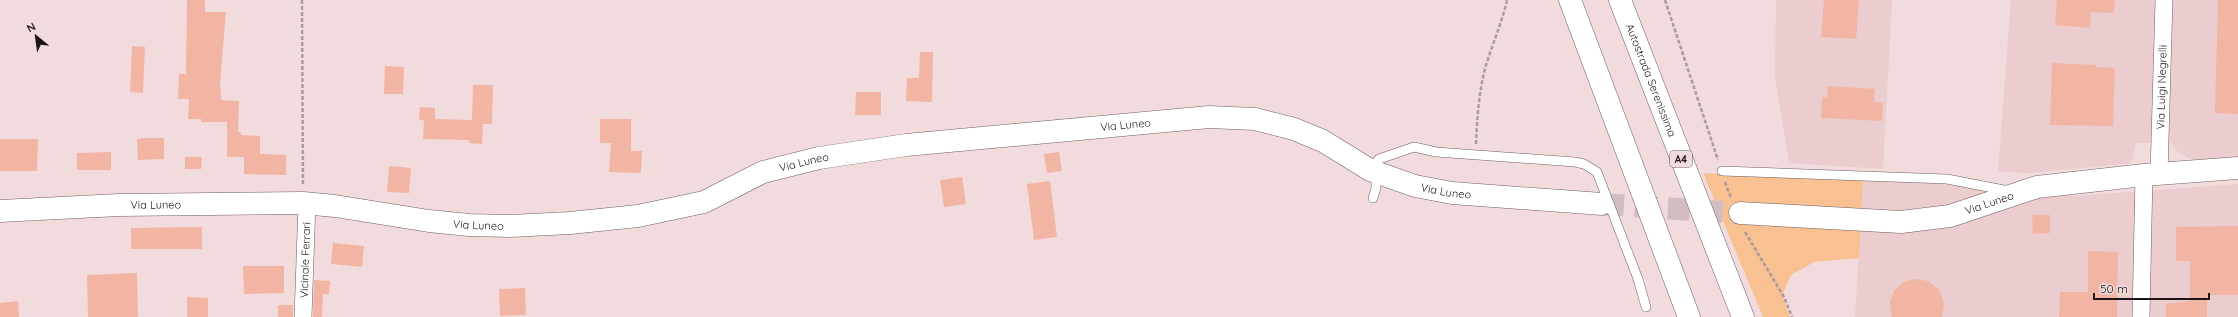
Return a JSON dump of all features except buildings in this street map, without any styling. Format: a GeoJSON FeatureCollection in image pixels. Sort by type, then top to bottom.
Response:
{"type":"FeatureCollection","features":[{"type":"Feature","properties":{"kind":"main road"},"geometry":{"type":"LineString","coordinates":[[1570,0],[1689,317]]}},
{"type":"Feature","properties":{"kind":"main road","name":"Autostrada Serenissima"},"geometry":{"type":"LineString","coordinates":[[1620,0],[1743,317]]}},
{"type":"Feature","properties":{"kind":"main road","name":"Via Luneo"},"geometry":{"type":"LineString","coordinates":[[0,211],[119,205],[305,203],[336,206],[429,221],[469,225],[510,226],[577,223],[638,216],[704,202],[762,172],[819,158],[906,145],[1209,117],[1255,119],[1294,129],[1323,141],[1373,171],[1415,186],[1452,194],[1602,204]]}},
{"type":"Feature","properties":{"kind":"main road","name":"Via Luneo"},"geometry":{"type":"LineString","coordinates":[[1740,213],[1901,222],[1966,212],[2016,193],[2037,187],[2152,174],[2238,168]]}},
{"type":"Feature","properties":{"kind":"street","name":"Via Luigi Negrelli"},"geometry":{"type":"LineString","coordinates":[[2141,317],[2164,0]]}},
{"type":"Feature","properties":{"kind":"street","name":"Vicinale Ferrari"},"geometry":{"type":"LineString","coordinates":[[304,317],[305,203]]}},
{"type":"Feature","properties":{"kind":"lane"},"geometry":{"type":"LineString","coordinates":[[1373,198],[1376,188],[1373,171],[1379,159],[1414,147],[1436,152],[1575,162],[1584,164],[1597,172],[1638,278],[1646,307]]}},
{"type":"Feature","properties":{"kind":"lane"},"geometry":{"type":"LineString","coordinates":[[1722,171],[1947,179],[2016,193]]}},
{"type":"Feature","properties":{"kind":"path"},"geometry":{"type":"LineString","coordinates":[[302,0],[305,203]]}},
{"type":"Feature","properties":{"kind":"path"},"geometry":{"type":"LineString","coordinates":[[1476,155],[1478,114],[1486,65],[1501,28],[1507,0]]}},
{"type":"Feature","properties":{"kind":"shaded area"},"geometry":{"type":"Polygon","coordinates":[[[1776,0],[1892,0],[1883,169],[1789,163],[1775,77],[1776,0]]]}},
{"type":"Feature","properties":{"kind":"shaded area"},"geometry":{"type":"Polygon","coordinates":[[[2011,0],[2238,0],[2238,158],[2193,160],[2178,152],[2171,143],[2136,143],[2131,163],[2030,173],[1998,172],[2011,0]]]}},
{"type":"Feature","properties":{"kind":"shaded area"},"geometry":{"type":"Polygon","coordinates":[[[1703,173],[1863,180],[1859,258],[1814,262],[1791,275],[1782,296],[1790,317],[1763,317],[1703,173]]]}},
{"type":"Feature","properties":{"kind":"shaded area"},"geometry":{"type":"Polygon","coordinates":[[[1863,180],[2025,188],[2075,196],[2238,184],[2238,317],[1855,317],[1863,180]]]}},
{"type":"Feature","properties":{"kind":"tunnel"},"geometry":{"type":"LineString","coordinates":[[1602,204],[1740,213]]}}]}
